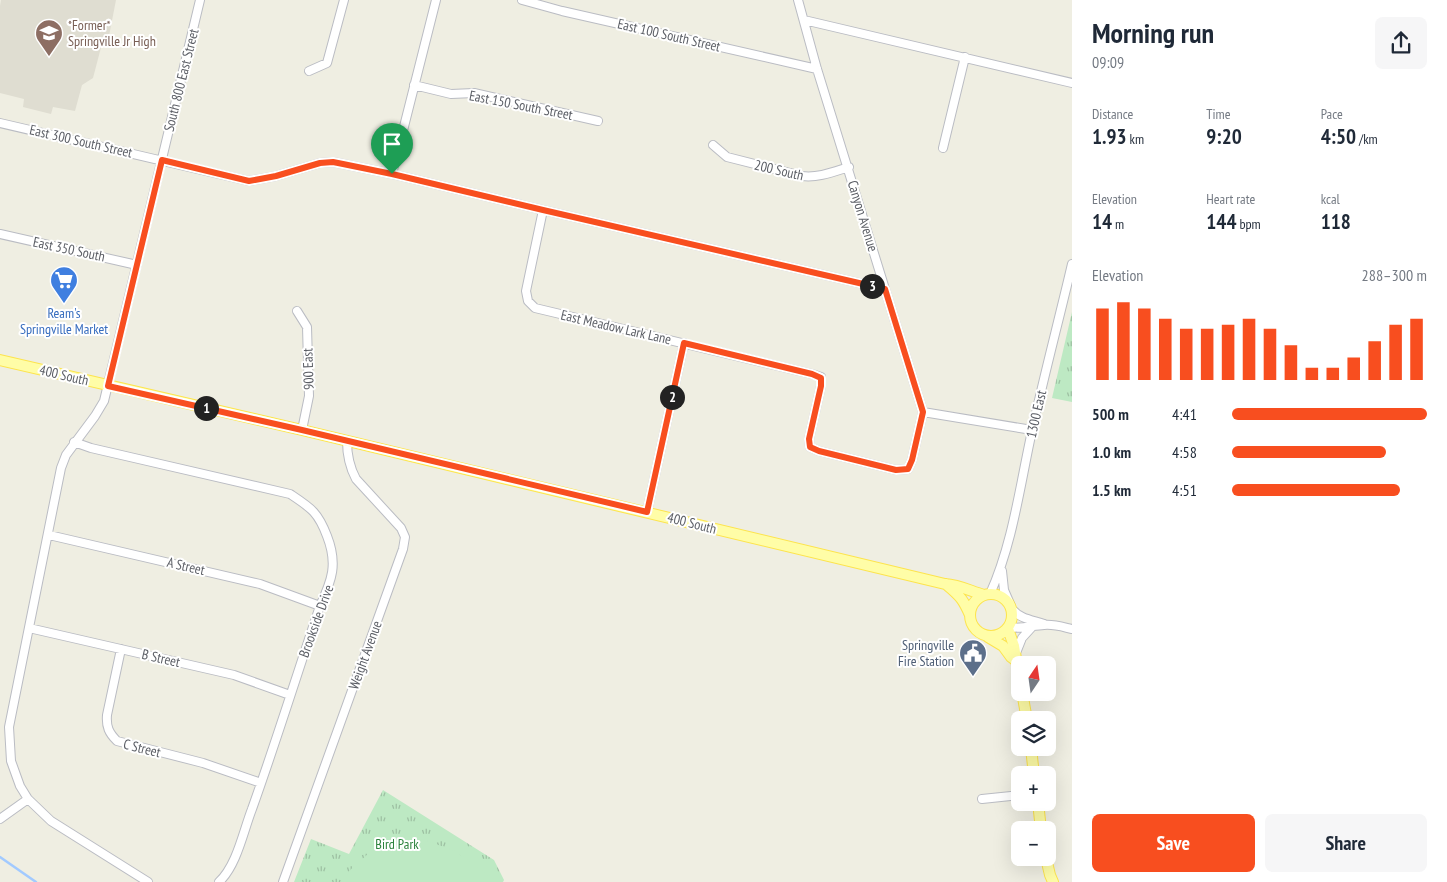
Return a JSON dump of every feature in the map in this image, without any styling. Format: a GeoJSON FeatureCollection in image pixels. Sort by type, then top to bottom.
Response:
{"type":"FeatureCollection","features":[{"type":"Feature","properties":{"kind":"main road","name":"400 South"},"geometry":{"type":"LineString","coordinates":[[0,360],[302,430],[945,584],[958,585],[974,592],[987,594]]}},
{"type":"Feature","properties":{"kind":"main road","name":"400 South"},"geometry":{"type":"LineString","coordinates":[[945,584],[963,600],[970,615]]}},
{"type":"Feature","properties":{"kind":"main road"},"geometry":{"type":"LineString","coordinates":[[987,636],[999,636],[1012,622],[1011,607],[1003,597],[987,594],[974,602],[970,621],[976,631],[1003,646],[1011,657]]}},
{"type":"Feature","properties":{"kind":"main road"},"geometry":{"type":"LineString","coordinates":[[1008,628],[1015,656]]}},
{"type":"Feature","properties":{"kind":"main road"},"geometry":{"type":"LineString","coordinates":[[1048,866],[1053,882]]}},
{"type":"Feature","properties":{"kind":"street","name":"South 800 East Street"},"geometry":{"type":"LineString","coordinates":[[108,386],[200,0]]}},
{"type":"Feature","properties":{"kind":"street"},"geometry":{"type":"LineString","coordinates":[[309,71],[327,63],[344,0]]}},
{"type":"Feature","properties":{"kind":"street"},"geometry":{"type":"LineString","coordinates":[[392,174],[436,0]]}},
{"type":"Feature","properties":{"kind":"street","name":"East 100 South Street"},"geometry":{"type":"LineString","coordinates":[[522,0],[562,11],[817,69]]}},
{"type":"Feature","properties":{"kind":"street","name":"Canyon Avenue"},"geometry":{"type":"LineString","coordinates":[[798,0],[817,69],[923,412]]}},
{"type":"Feature","properties":{"kind":"street"},"geometry":{"type":"LineString","coordinates":[[804,20],[1072,83]]}},
{"type":"Feature","properties":{"kind":"street"},"geometry":{"type":"LineString","coordinates":[[943,148],[965,57]]}},
{"type":"Feature","properties":{"kind":"street","name":"East 150 South Street"},"geometry":{"type":"LineString","coordinates":[[414,86],[451,94],[474,93],[598,121]]}},
{"type":"Feature","properties":{"kind":"street","name":"East 300 South Street"},"geometry":{"type":"LineString","coordinates":[[0,122],[249,181],[276,176],[320,163],[333,162],[392,174],[885,289]]}},
{"type":"Feature","properties":{"kind":"street","name":"200 South"},"geometry":{"type":"LineString","coordinates":[[713,145],[727,157],[802,176],[820,176],[848,167]]}},
{"type":"Feature","properties":{"kind":"street","name":"East Meadow Lark Lane"},"geometry":{"type":"LineString","coordinates":[[543,210],[526,291],[528,301],[535,308],[812,374],[821,378],[821,386],[809,439],[810,447],[819,451],[896,470],[908,469],[912,460],[923,412]]}},
{"type":"Feature","properties":{"kind":"street","name":"East 350 South"},"geometry":{"type":"LineString","coordinates":[[0,234],[137,264]]}},
{"type":"Feature","properties":{"kind":"street","name":"1300 East"},"geometry":{"type":"LineString","coordinates":[[987,594],[1002,564],[1032,430],[1070,280],[1072,264]]}},
{"type":"Feature","properties":{"kind":"street","name":"900 East"},"geometry":{"type":"LineString","coordinates":[[297,311],[307,327],[309,396],[302,430]]}},
{"type":"Feature","properties":{"kind":"street"},"geometry":{"type":"LineString","coordinates":[[647,512],[684,343]]}},
{"type":"Feature","properties":{"kind":"street"},"geometry":{"type":"LineString","coordinates":[[108,386],[104,401],[66,454],[61,468],[9,727],[11,761],[20,786],[28,799],[51,821],[148,882]]}},
{"type":"Feature","properties":{"kind":"street"},"geometry":{"type":"LineString","coordinates":[[923,412],[1032,430]]}},
{"type":"Feature","properties":{"kind":"street","name":"Weight Avenue"},"geometry":{"type":"LineString","coordinates":[[283,882],[404,549],[405,537],[400,528],[361,485],[352,472],[348,456],[348,441]]}},
{"type":"Feature","properties":{"kind":"street","name":"Brookside Drive"},"geometry":{"type":"LineString","coordinates":[[74,442],[91,448],[290,494],[307,505],[319,518],[333,553],[330,584],[320,606],[233,862],[226,875],[219,882]]}},
{"type":"Feature","properties":{"kind":"street","name":"A Street"},"geometry":{"type":"LineString","coordinates":[[49,535],[260,584],[320,606]]}},
{"type":"Feature","properties":{"kind":"street","name":"1300 East"},"geometry":{"type":"LineString","coordinates":[[1002,564],[1004,590],[1011,607]]}},
{"type":"Feature","properties":{"kind":"street"},"geometry":{"type":"LineString","coordinates":[[1011,607],[1016,614],[1046,625]]}},
{"type":"Feature","properties":{"kind":"street"},"geometry":{"type":"LineString","coordinates":[[1008,628],[1046,625],[1072,629]]}},
{"type":"Feature","properties":{"kind":"street"},"geometry":{"type":"LineString","coordinates":[[1015,656],[1022,638],[1033,626]]}},
{"type":"Feature","properties":{"kind":"street","name":"B Street"},"geometry":{"type":"LineString","coordinates":[[29,628],[234,675],[290,695]]}},
{"type":"Feature","properties":{"kind":"street","name":"C Street"},"geometry":{"type":"LineString","coordinates":[[121,649],[106,725],[110,734],[117,742],[203,762],[261,783]]}},
{"type":"Feature","properties":{"kind":"street"},"geometry":{"type":"LineString","coordinates":[[982,799],[1011,796]]}},
{"type":"Feature","properties":{"kind":"street"},"geometry":{"type":"LineString","coordinates":[[0,819],[28,799]]}},
{"type":"Feature","properties":{"kind":"shaded area","name":"*Former* Springville Jr High"},"geometry":{"type":"Polygon","coordinates":[[[1,0],[116,0],[109,36],[104,36],[93,78],[82,85],[75,111],[53,107],[51,114],[23,107],[24,99],[0,93],[1,0]]]}},
{"type":"Feature","properties":{"kind":"green space"},"geometry":{"type":"Polygon","coordinates":[[[1072,312],[1072,402],[1052,398],[1072,312]]]}},
{"type":"Feature","properties":{"kind":"green space","name":"Bird Park"},"geometry":{"type":"Polygon","coordinates":[[[383,790],[494,860],[504,880],[503,882],[294,882],[311,839],[349,854],[383,790]]]}},
{"type":"Feature","properties":{"kind":"green space"},"geometry":{"type":"Polygon","coordinates":[[[422,839],[455,851],[496,882],[345,882],[349,871],[380,843],[422,839]]]}},
{"type":"Feature","properties":{"kind":"waterway"},"geometry":{"type":"LineString","coordinates":[[0,857],[36,882]]}},
{"type":"Feature","properties":{"kind":"place","name":"*Former* Springville Jr High"},"geometry":{"type":"Point","coordinates":[49,57]}},
{"type":"Feature","properties":{"kind":"place","name":"Ream's Springville Market"},"geometry":{"type":"Point","coordinates":[64,304]}},
{"type":"Feature","properties":{"kind":"place","name":"Springville Fire Station"},"geometry":{"type":"Point","coordinates":[973,677]}},
{"type":"Feature","properties":{"kind":"route"},"geometry":{"type":"LineString","coordinates":[[162,160],[249,181],[276,176],[320,163],[333,162],[392,174],[885,289],[923,412],[912,460],[908,469],[896,470],[819,451],[810,447],[809,439],[821,386],[821,378],[812,374],[684,343],[647,512],[108,386],[162,160]]}}]}
